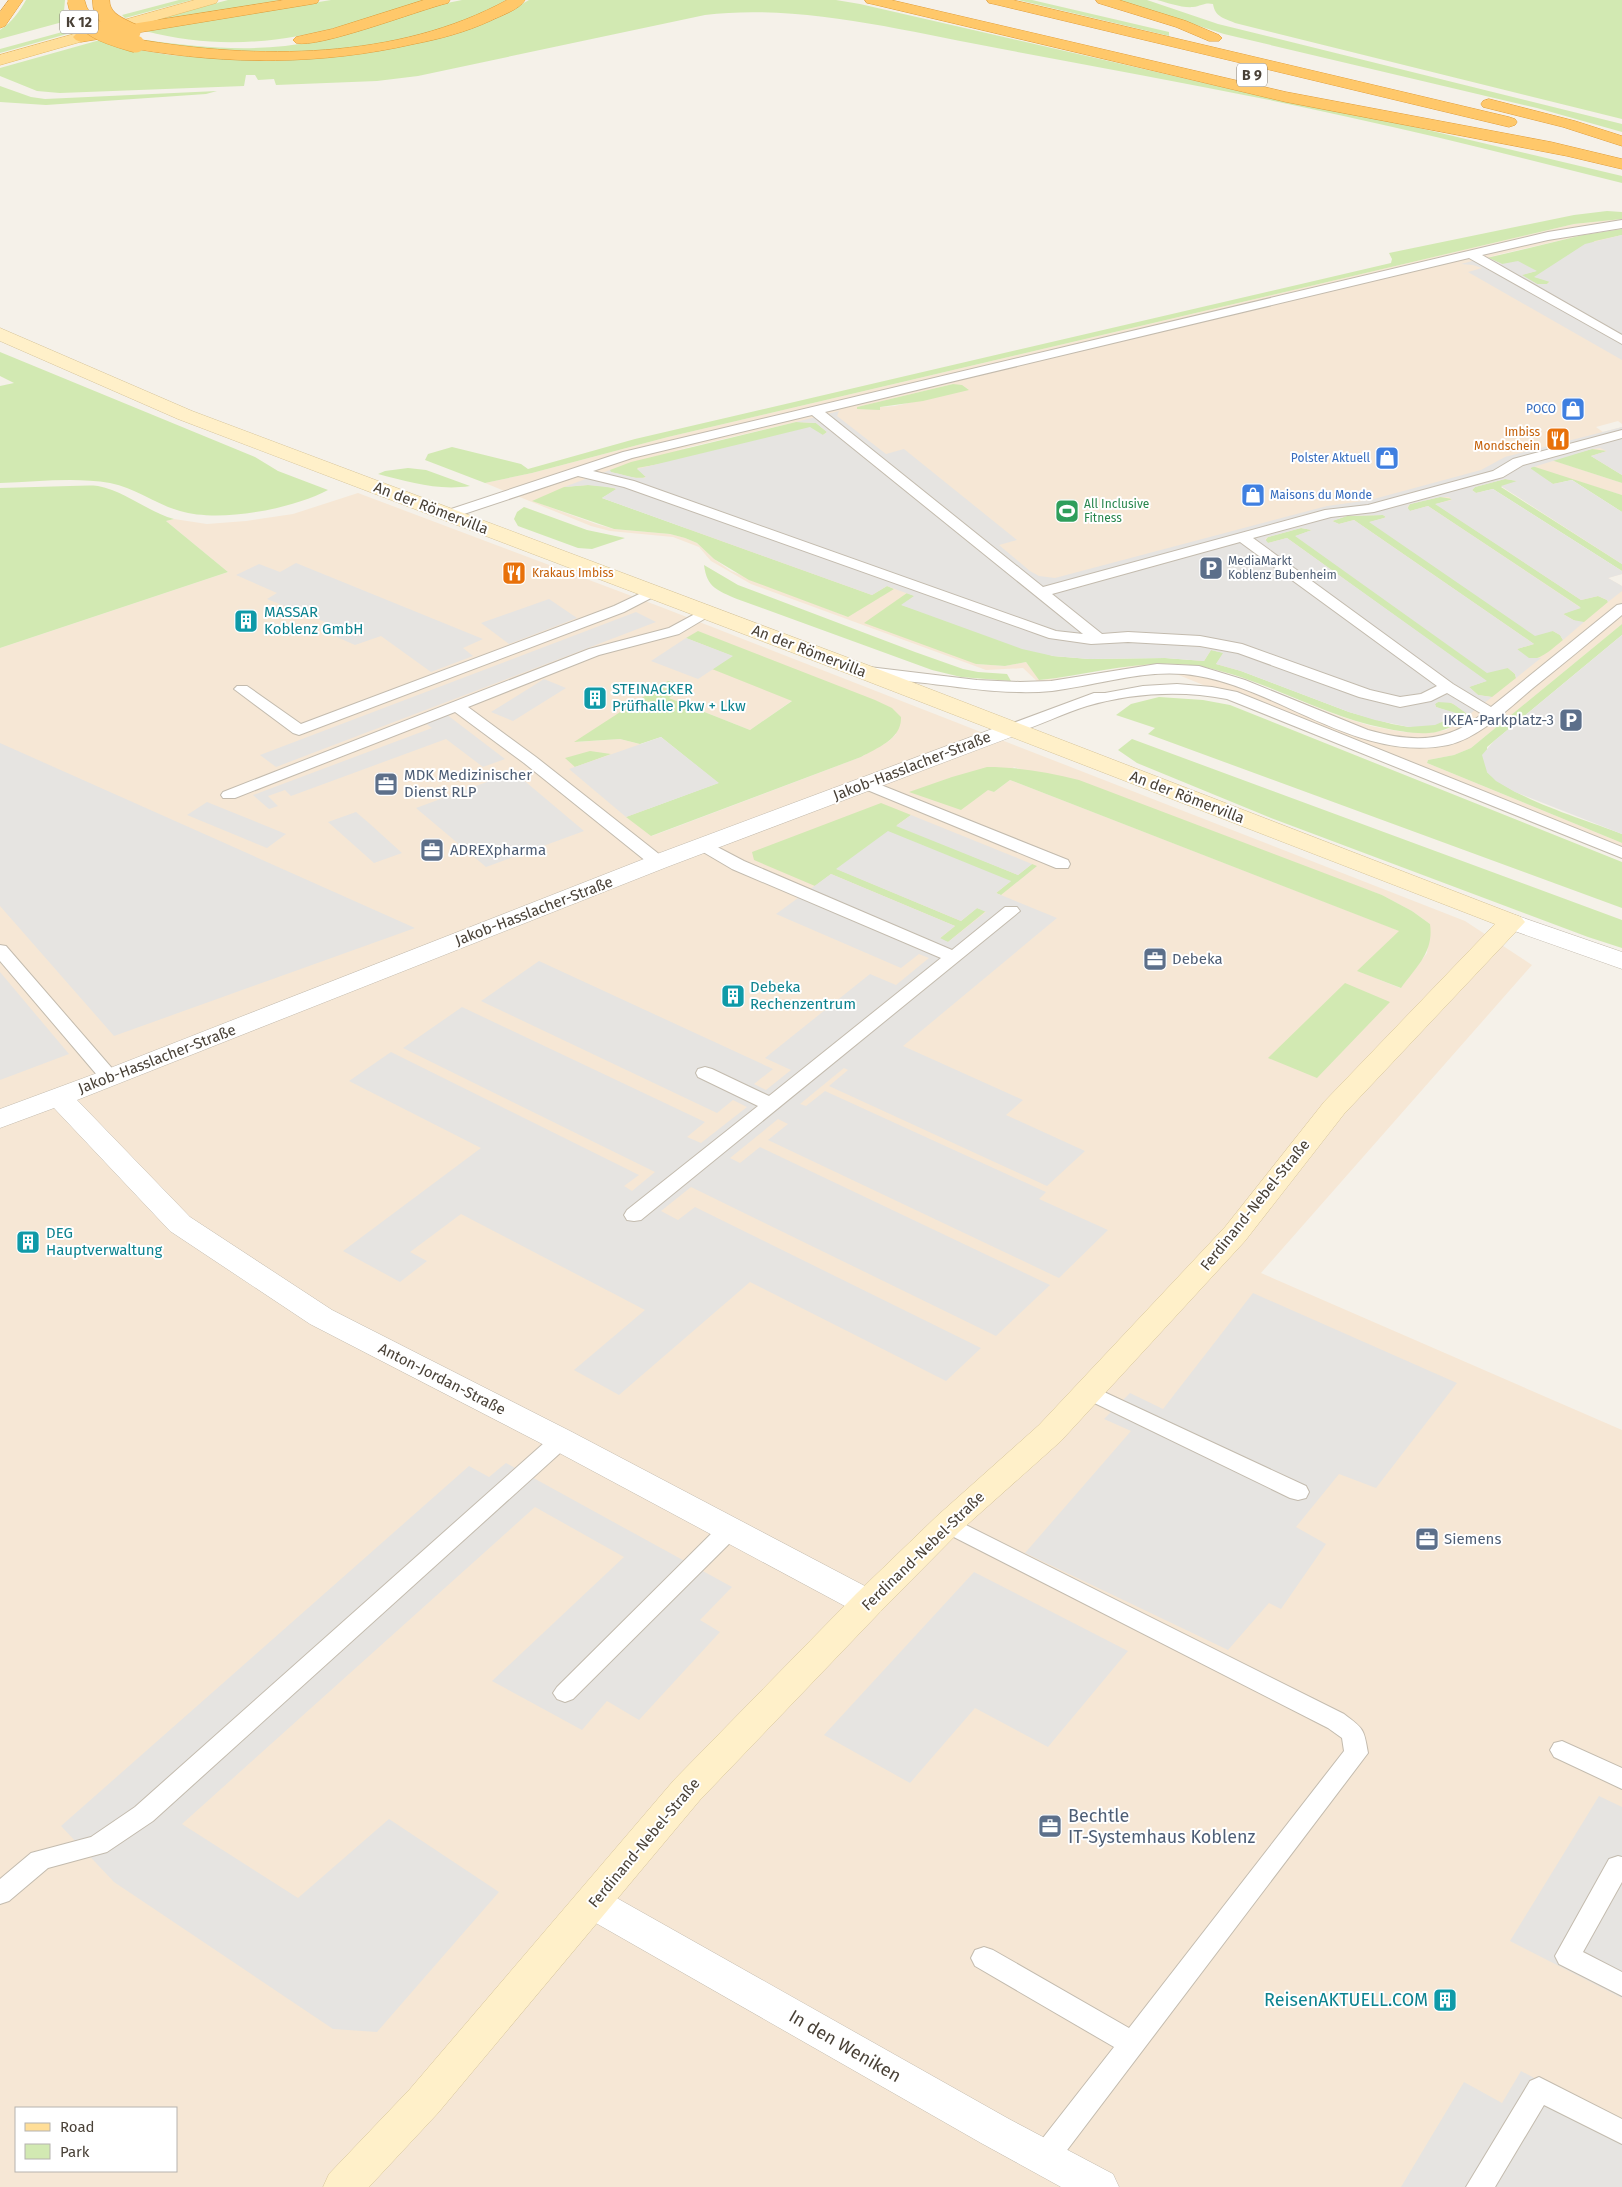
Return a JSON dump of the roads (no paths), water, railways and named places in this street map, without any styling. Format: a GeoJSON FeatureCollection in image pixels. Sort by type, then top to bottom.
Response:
{"type":"FeatureCollection","features":[{"type":"Feature","properties":{"kind":"highway"},"geometry":{"type":"LineString","coordinates":[[0,23],[16,0]]}},
{"type":"Feature","properties":{"kind":"highway"},"geometry":{"type":"LineString","coordinates":[[76,0],[78,12],[87,24],[106,35],[136,44],[191,53],[236,56],[333,52],[379,46],[446,32],[480,20],[518,0]]}},
{"type":"Feature","properties":{"kind":"highway"},"geometry":{"type":"LineString","coordinates":[[101,0],[102,11],[109,20],[131,31],[152,37],[217,44],[289,42],[341,31],[443,0]]}},
{"type":"Feature","properties":{"kind":"highway"},"geometry":{"type":"LineString","coordinates":[[81,37],[312,0]]}},
{"type":"Feature","properties":{"kind":"highway"},"geometry":{"type":"LineString","coordinates":[[872,0],[1278,95],[1568,151]]}},
{"type":"Feature","properties":{"kind":"highway","name":"B 9"},"geometry":{"type":"LineString","coordinates":[[937,0],[1622,164]]}},
{"type":"Feature","properties":{"kind":"highway","name":"B 9"},"geometry":{"type":"LineString","coordinates":[[994,0],[1622,148]]}},
{"type":"Feature","properties":{"kind":"highway"},"geometry":{"type":"LineString","coordinates":[[1047,0],[1540,116],[1622,141]]}},
{"type":"Feature","properties":{"kind":"highway"},"geometry":{"type":"LineString","coordinates":[[1103,0],[1181,24],[1222,41]]}},
{"type":"Feature","properties":{"kind":"main road","name":"K 12"},"geometry":{"type":"LineString","coordinates":[[66,26],[158,0]]}},
{"type":"Feature","properties":{"kind":"main road","name":"K 12"},"geometry":{"type":"LineString","coordinates":[[0,60],[211,0]]}},
{"type":"Feature","properties":{"kind":"street","name":"An der Römervilla"},"geometry":{"type":"LineString","coordinates":[[0,334],[185,415],[862,671],[1512,922],[1622,961]]}},
{"type":"Feature","properties":{"kind":"street","name":"Jakob-Hasslacher-Straße"},"geometry":{"type":"LineString","coordinates":[[0,1119],[110,1078],[658,862],[1011,729]]}},
{"type":"Feature","properties":{"kind":"street","name":"Ferdinand-Nebel-Straße"},"geometry":{"type":"LineString","coordinates":[[343,2187],[424,2101],[687,1790],[868,1603],[948,1524],[1050,1433],[1089,1392],[1235,1234],[1334,1108],[1512,922]]}},
{"type":"Feature","properties":{"kind":"street","name":"Anton-Jordan-Straße"},"geometry":{"type":"LineString","coordinates":[[58,1096],[180,1224],[321,1317],[560,1440],[868,1603]]}},
{"type":"Feature","properties":{"kind":"street","name":"In den Weniken"},"geometry":{"type":"LineString","coordinates":[[593,1903],[995,2131],[1045,2156],[1099,2187]]}},
{"type":"Feature","properties":{"kind":"lane"},"geometry":{"type":"LineString","coordinates":[[447,515],[628,455],[1548,236],[1603,225],[1622,224]]}},
{"type":"Feature","properties":{"kind":"lane"},"geometry":{"type":"LineString","coordinates":[[1472,255],[1622,340]]}},
{"type":"Feature","properties":{"kind":"lane"},"geometry":{"type":"LineString","coordinates":[[814,410],[1098,638]]}},
{"type":"Feature","properties":{"kind":"lane"},"geometry":{"type":"LineString","coordinates":[[1040,592],[1330,513],[1369,509],[1498,474],[1518,462],[1622,434]]}},
{"type":"Feature","properties":{"kind":"lane"},"geometry":{"type":"LineString","coordinates":[[576,472],[641,488],[1054,635],[1098,638],[1185,639],[1242,649],[1365,694],[1400,702],[1426,698],[1448,686]]}},
{"type":"Feature","properties":{"kind":"lane"},"geometry":{"type":"LineString","coordinates":[[1242,537],[1448,686],[1486,718]]}},
{"type":"Feature","properties":{"kind":"lane"},"geometry":{"type":"LineString","coordinates":[[242,689],[299,730],[619,609],[652,592]]}},
{"type":"Feature","properties":{"kind":"lane"},"geometry":{"type":"LineString","coordinates":[[862,671],[960,684],[1020,687],[1078,682],[1145,671],[1171,669],[1212,674],[1240,683],[1362,733],[1398,742],[1424,744],[1458,736],[1486,718],[1622,608]]}},
{"type":"Feature","properties":{"kind":"lane"},"geometry":{"type":"LineString","coordinates":[[229,795],[594,652],[674,631],[706,612]]}},
{"type":"Feature","properties":{"kind":"lane"},"geometry":{"type":"LineString","coordinates":[[1090,701],[1131,681],[1145,671]]}},
{"type":"Feature","properties":{"kind":"lane"},"geometry":{"type":"LineString","coordinates":[[1011,729],[1090,701],[1130,691],[1160,688],[1218,692],[1242,699],[1622,853]]}},
{"type":"Feature","properties":{"kind":"lane"},"geometry":{"type":"LineString","coordinates":[[455,705],[530,760],[658,862]]}},
{"type":"Feature","properties":{"kind":"lane"},"geometry":{"type":"LineString","coordinates":[[1353,745],[1412,754],[1438,753],[1459,747],[1467,742],[1486,718]]}},
{"type":"Feature","properties":{"kind":"lane"},"geometry":{"type":"LineString","coordinates":[[866,784],[1062,864]]}},
{"type":"Feature","properties":{"kind":"lane"},"geometry":{"type":"LineString","coordinates":[[704,845],[738,865],[953,957]]}},
{"type":"Feature","properties":{"kind":"lane"},"geometry":{"type":"LineString","coordinates":[[634,1215],[1011,911]]}},
{"type":"Feature","properties":{"kind":"lane"},"geometry":{"type":"LineString","coordinates":[[0,950],[110,1078]]}},
{"type":"Feature","properties":{"kind":"lane"},"geometry":{"type":"LineString","coordinates":[[705,1074],[772,1105]]}},
{"type":"Feature","properties":{"kind":"lane"},"geometry":{"type":"LineString","coordinates":[[1089,1392],[1298,1492]]}},
{"type":"Feature","properties":{"kind":"lane"},"geometry":{"type":"LineString","coordinates":[[0,1894],[40,1860],[98,1845],[144,1814],[560,1440]]}},
{"type":"Feature","properties":{"kind":"lane"},"geometry":{"type":"LineString","coordinates":[[948,1524],[1336,1721],[1353,1734],[1356,1753],[1045,2156]]}},
{"type":"Feature","properties":{"kind":"lane"},"geometry":{"type":"LineString","coordinates":[[565,1694],[729,1530]]}},
{"type":"Feature","properties":{"kind":"lane"},"geometry":{"type":"LineString","coordinates":[[1562,1750],[1622,1779]]}},
{"type":"Feature","properties":{"kind":"lane"},"geometry":{"type":"LineString","coordinates":[[1622,1868],[1618,1866],[1568,1956],[1622,1986]]}},
{"type":"Feature","properties":{"kind":"lane"},"geometry":{"type":"LineString","coordinates":[[984,1958],[1131,2043]]}},
{"type":"Feature","properties":{"kind":"lane"},"geometry":{"type":"LineString","coordinates":[[1480,2187],[1539,2089],[1622,2132]]}},
{"type":"Feature","properties":{"kind":"place","name":"POCO"},"geometry":{"type":"Point","coordinates":[1573,409]}},
{"type":"Feature","properties":{"kind":"place","name":"Imbiss Mondschein"},"geometry":{"type":"Point","coordinates":[1558,439]}},
{"type":"Feature","properties":{"kind":"place","name":"Polster Aktuell"},"geometry":{"type":"Point","coordinates":[1387,458]}},
{"type":"Feature","properties":{"kind":"place","name":"Maisons du Monde"},"geometry":{"type":"Point","coordinates":[1253,495]}},
{"type":"Feature","properties":{"kind":"place","name":"All Inclusive Fitness"},"geometry":{"type":"Point","coordinates":[1067,511]}},
{"type":"Feature","properties":{"kind":"place","name":"MediaMarkt Koblenz Bubenheim"},"geometry":{"type":"Point","coordinates":[1211,568]}},
{"type":"Feature","properties":{"kind":"place","name":"Krakaus Imbiss"},"geometry":{"type":"Point","coordinates":[514,573]}},
{"type":"Feature","properties":{"kind":"place","name":"MASSAR Koblenz GmbH"},"geometry":{"type":"Point","coordinates":[246,621]}},
{"type":"Feature","properties":{"kind":"place","name":"STEINACKER Prüfhalle Pkw + Lkw"},"geometry":{"type":"Point","coordinates":[595,698]}},
{"type":"Feature","properties":{"kind":"place","name":"IKEA-Parkplatz-3"},"geometry":{"type":"Point","coordinates":[1571,720]}},
{"type":"Feature","properties":{"kind":"place","name":"MDK Medizinischer Dienst RLP"},"geometry":{"type":"Point","coordinates":[386,784]}},
{"type":"Feature","properties":{"kind":"place","name":"ADREXpharma"},"geometry":{"type":"Point","coordinates":[432,850]}},
{"type":"Feature","properties":{"kind":"place","name":"Debeka"},"geometry":{"type":"Point","coordinates":[1155,959]}},
{"type":"Feature","properties":{"kind":"place","name":"Debeka Rechenzentrum"},"geometry":{"type":"Point","coordinates":[733,996]}},
{"type":"Feature","properties":{"kind":"place","name":"DEG Hauptverwaltung"},"geometry":{"type":"Point","coordinates":[28,1242]}},
{"type":"Feature","properties":{"kind":"place","name":"Siemens"},"geometry":{"type":"Point","coordinates":[1427,1539]}},
{"type":"Feature","properties":{"kind":"place","name":"Bechtle IT-Systemhaus Koblenz"},"geometry":{"type":"Point","coordinates":[1050,1826]}},
{"type":"Feature","properties":{"kind":"place","name":"ReisenAKTUELL.COM"},"geometry":{"type":"Point","coordinates":[1445,2000]}}]}
